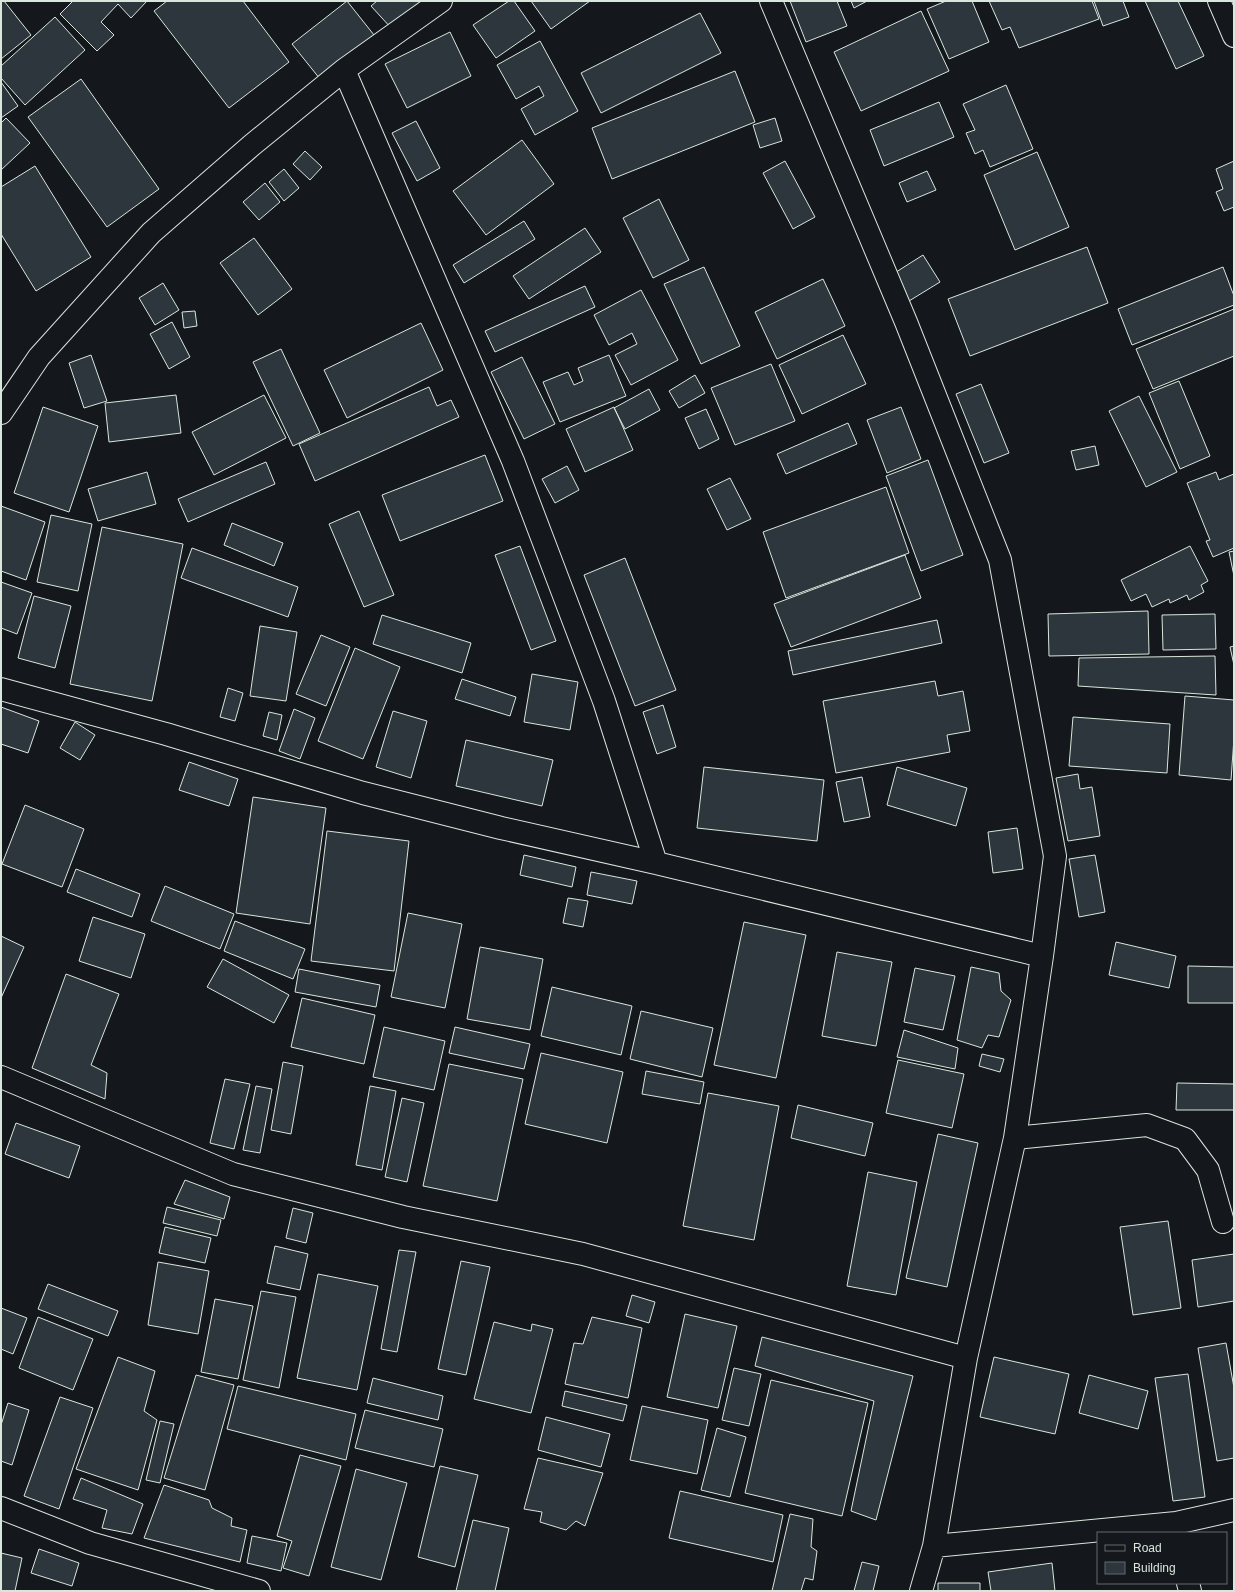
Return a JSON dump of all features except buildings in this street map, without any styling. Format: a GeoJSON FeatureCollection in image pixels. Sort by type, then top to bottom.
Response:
{"type":"FeatureCollection","features":[{"type":"Feature","properties":{"kind":"street"},"geometry":{"type":"LineString","coordinates":[[1,413],[38,357],[151,233],[252,145],[344,70],[441,1]]}},
{"type":"Feature","properties":{"kind":"street"},"geometry":{"type":"LineString","coordinates":[[771,1],[906,322],[1000,560],[1054,856],[1042,956],[1015,1138],[966,1358],[934,1546],[921,1591]]}},
{"type":"Feature","properties":{"kind":"street"},"geometry":{"type":"LineString","coordinates":[[1219,1],[1234,36]]}},
{"type":"Feature","properties":{"kind":"street"},"geometry":{"type":"LineString","coordinates":[[344,70],[513,461],[604,701],[656,863]]}},
{"type":"Feature","properties":{"kind":"street"},"geometry":{"type":"LineString","coordinates":[[1,689],[166,734],[363,793],[501,828],[656,863],[1042,956]]}},
{"type":"Feature","properties":{"kind":"street"},"geometry":{"type":"LineString","coordinates":[[1,1077],[233,1174],[403,1217],[583,1254],[966,1358]]}},
{"type":"Feature","properties":{"kind":"street"},"geometry":{"type":"LineString","coordinates":[[1015,1138],[1147,1124],[1185,1139],[1208,1170],[1223,1222]]}},
{"type":"Feature","properties":{"kind":"street"},"geometry":{"type":"LineString","coordinates":[[1,1508],[90,1543],[259,1591]]}},
{"type":"Feature","properties":{"kind":"street"},"geometry":{"type":"LineString","coordinates":[[1123,1532],[1177,1528],[1234,1510]]}},
{"type":"Feature","properties":{"kind":"street"},"geometry":{"type":"LineString","coordinates":[[934,1546],[1097,1534]]}}]}
